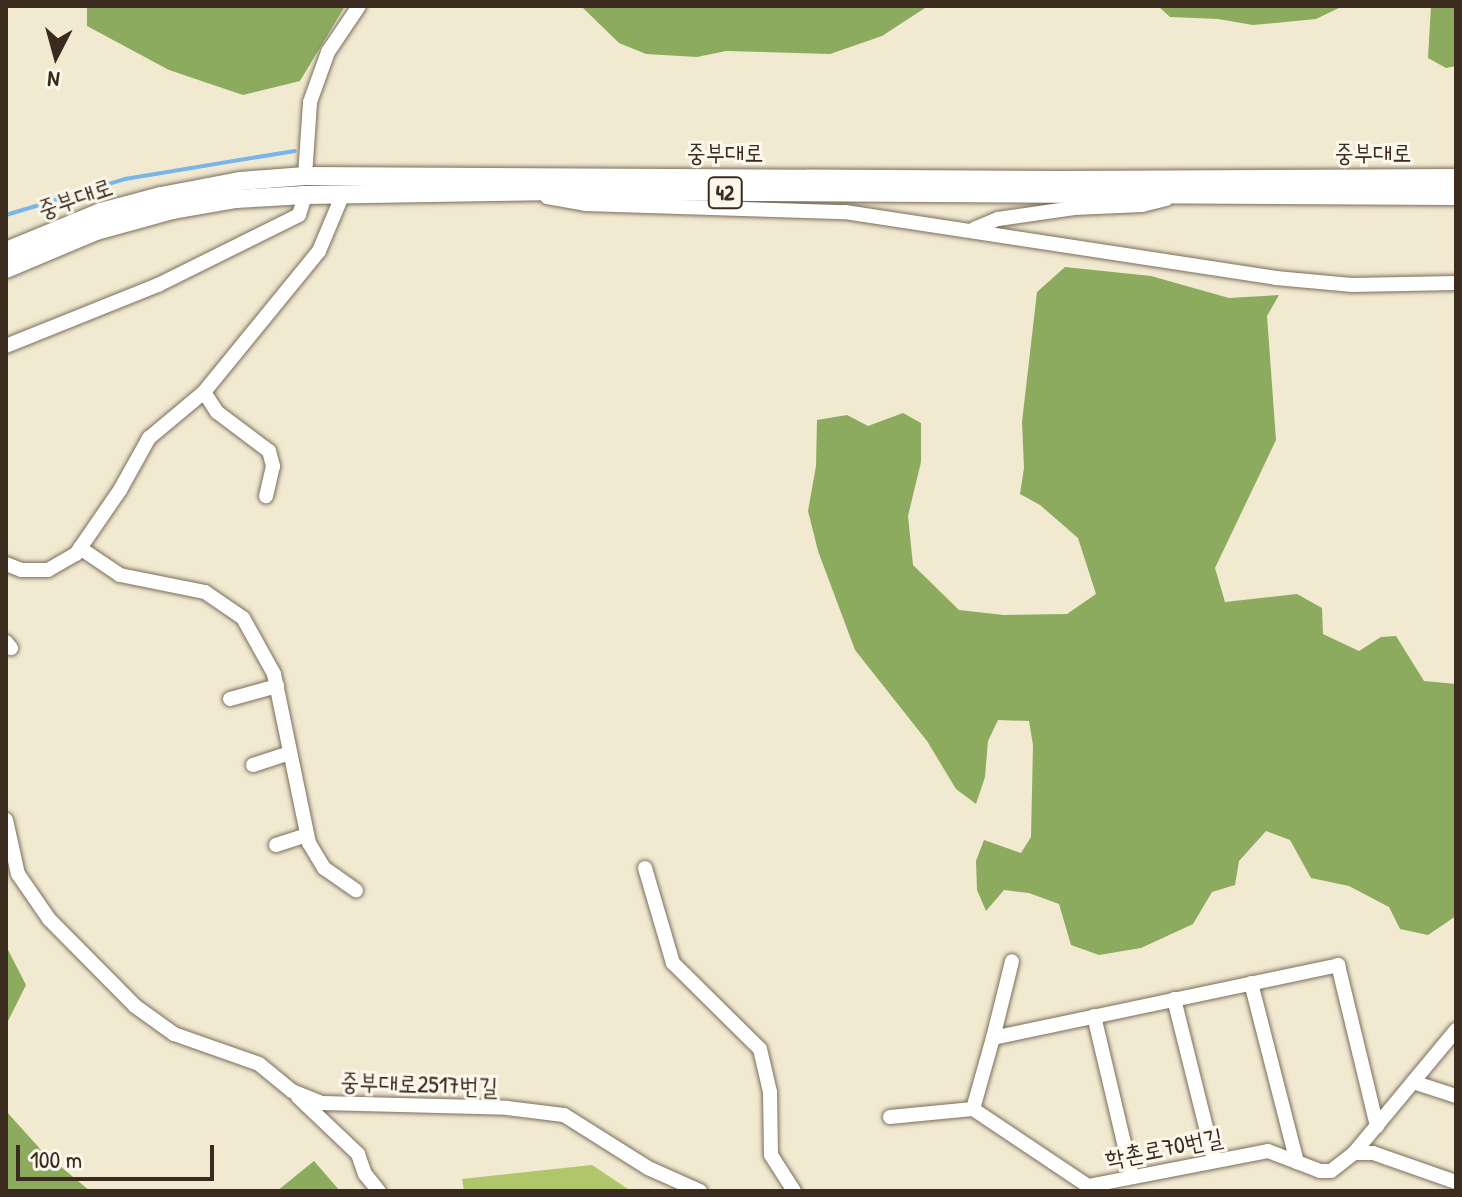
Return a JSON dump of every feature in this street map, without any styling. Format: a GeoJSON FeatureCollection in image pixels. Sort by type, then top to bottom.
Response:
{"type":"FeatureCollection","features":[{"type":"Feature","properties":{"kind":"main road","name":"중부대로"},"geometry":{"type":"LineString","coordinates":[[6,251],[101,212],[161,196],[240,181],[305,185],[1456,178]]}},
{"type":"Feature","properties":{"kind":"main road","name":"중부대로"},"geometry":{"type":"LineString","coordinates":[[6,269],[96,231],[173,210],[305,185],[343,194],[1456,196]]}},
{"type":"Feature","properties":{"kind":"street"},"geometry":{"type":"LineString","coordinates":[[6,346],[158,285],[299,215],[305,185],[310,102],[328,52],[359,6]]}},
{"type":"Feature","properties":{"kind":"street"},"geometry":{"type":"LineString","coordinates":[[526,193],[585,204],[845,212],[974,229],[1276,278],[1352,285],[1456,283]]}},
{"type":"Feature","properties":{"kind":"street"},"geometry":{"type":"LineString","coordinates":[[6,564],[22,570],[48,570],[60,566],[80,548],[120,490],[149,438],[204,392],[319,251],[343,194]]}},
{"type":"Feature","properties":{"kind":"street"},"geometry":{"type":"LineString","coordinates":[[974,229],[998,219],[1074,208],[1142,205],[1176,196]]}},
{"type":"Feature","properties":{"kind":"street"},"geometry":{"type":"LineString","coordinates":[[204,392],[217,412],[269,451],[273,466],[266,496]]}},
{"type":"Feature","properties":{"kind":"street"},"geometry":{"type":"LineString","coordinates":[[80,548],[120,575],[205,592],[223,601],[243,618],[256,635],[277,686],[306,835],[324,868],[356,890]]}},
{"type":"Feature","properties":{"kind":"street"},"geometry":{"type":"LineString","coordinates":[[230,699],[277,686]]}},
{"type":"Feature","properties":{"kind":"street"},"geometry":{"type":"LineString","coordinates":[[253,765],[290,753]]}},
{"type":"Feature","properties":{"kind":"street","name":"중부대로2517번길"},"geometry":{"type":"LineString","coordinates":[[6,820],[18,874],[49,919],[135,1006],[174,1034],[259,1064],[292,1091],[322,1103],[507,1108],[564,1115],[648,1168],[700,1191]]}},
{"type":"Feature","properties":{"kind":"street"},"geometry":{"type":"LineString","coordinates":[[276,845],[306,835]]}},
{"type":"Feature","properties":{"kind":"street"},"geometry":{"type":"LineString","coordinates":[[645,868],[673,963],[760,1049],[770,1092],[771,1155],[794,1191]]}},
{"type":"Feature","properties":{"kind":"street"},"geometry":{"type":"LineString","coordinates":[[890,1117],[973,1109],[1012,961]]}},
{"type":"Feature","properties":{"kind":"street"},"geometry":{"type":"LineString","coordinates":[[993,1038],[1338,965],[1377,1126]]}},
{"type":"Feature","properties":{"kind":"street"},"geometry":{"type":"LineString","coordinates":[[1251,983],[1297,1162]]}},
{"type":"Feature","properties":{"kind":"street"},"geometry":{"type":"LineString","coordinates":[[1174,999],[1214,1160]]}},
{"type":"Feature","properties":{"kind":"street"},"geometry":{"type":"LineString","coordinates":[[1094,1016],[1132,1177]]}},
{"type":"Feature","properties":{"kind":"street"},"geometry":{"type":"LineString","coordinates":[[1354,1153],[1456,1030]]}},
{"type":"Feature","properties":{"kind":"street"},"geometry":{"type":"LineString","coordinates":[[1413,1082],[1456,1096]]}},
{"type":"Feature","properties":{"kind":"street"},"geometry":{"type":"LineString","coordinates":[[292,1091],[358,1154],[365,1174],[378,1189]]}},
{"type":"Feature","properties":{"kind":"street","name":"학촌로70번길"},"geometry":{"type":"LineString","coordinates":[[973,1109],[1088,1186],[1268,1151],[1320,1171],[1331,1171],[1354,1153]]}},
{"type":"Feature","properties":{"kind":"street"},"geometry":{"type":"LineString","coordinates":[[1354,1153],[1373,1153],[1456,1182]]}},
{"type":"Feature","properties":{"kind":"green space"},"geometry":{"type":"Polygon","coordinates":[[[87,6],[345,6],[300,81],[243,95],[169,70],[87,26],[87,6]]]}},
{"type":"Feature","properties":{"kind":"green space"},"geometry":{"type":"Polygon","coordinates":[[[581,6],[928,6],[882,36],[830,54],[726,51],[697,57],[646,54],[619,43],[581,6]]]}},
{"type":"Feature","properties":{"kind":"green space"},"geometry":{"type":"Polygon","coordinates":[[[1158,6],[1343,6],[1316,19],[1253,25],[1218,19],[1170,17],[1158,6]]]}},
{"type":"Feature","properties":{"kind":"green space"},"geometry":{"type":"Polygon","coordinates":[[[1431,6],[1456,6],[1456,66],[1446,68],[1428,58],[1431,6]]]}},
{"type":"Feature","properties":{"kind":"green space"},"geometry":{"type":"Polygon","coordinates":[[[1065,267],[1151,276],[1229,298],[1279,295],[1267,316],[1276,440],[1215,568],[1225,602],[1297,594],[1322,608],[1323,634],[1359,651],[1381,637],[1396,636],[1424,681],[1456,684],[1456,916],[1428,935],[1400,929],[1389,907],[1349,886],[1311,878],[1290,840],[1266,831],[1239,861],[1235,885],[1212,892],[1193,924],[1141,948],[1099,955],[1071,945],[1059,904],[1029,893],[1004,890],[986,911],[977,890],[976,861],[984,840],[1021,853],[1031,837],[1033,745],[1029,721],[998,720],[988,741],[985,777],[976,804],[956,789],[927,741],[855,650],[818,551],[808,511],[816,466],[817,420],[847,415],[868,426],[903,413],[921,423],[921,462],[908,516],[913,565],[959,610],[1004,615],[1067,614],[1096,594],[1078,538],[1040,505],[1020,494],[1024,468],[1022,422],[1037,292],[1065,267]]]}},
{"type":"Feature","properties":{"kind":"green space"},"geometry":{"type":"Polygon","coordinates":[[[6,946],[26,985],[6,1025],[6,946]]]}},
{"type":"Feature","properties":{"kind":"green space"},"geometry":{"type":"Polygon","coordinates":[[[6,1111],[42,1151],[90,1191],[6,1191],[6,1111]]]}},
{"type":"Feature","properties":{"kind":"green space"},"geometry":{"type":"Polygon","coordinates":[[[314,1161],[340,1191],[277,1191],[314,1161]]]}},
{"type":"Feature","properties":{"kind":"green space"},"geometry":{"type":"Polygon","coordinates":[[[592,1165],[631,1191],[464,1191],[462,1179],[592,1165]]]}},
{"type":"Feature","properties":{"kind":"waterway"},"geometry":{"type":"LineString","coordinates":[[6,215],[125,179],[295,151]]}}]}
